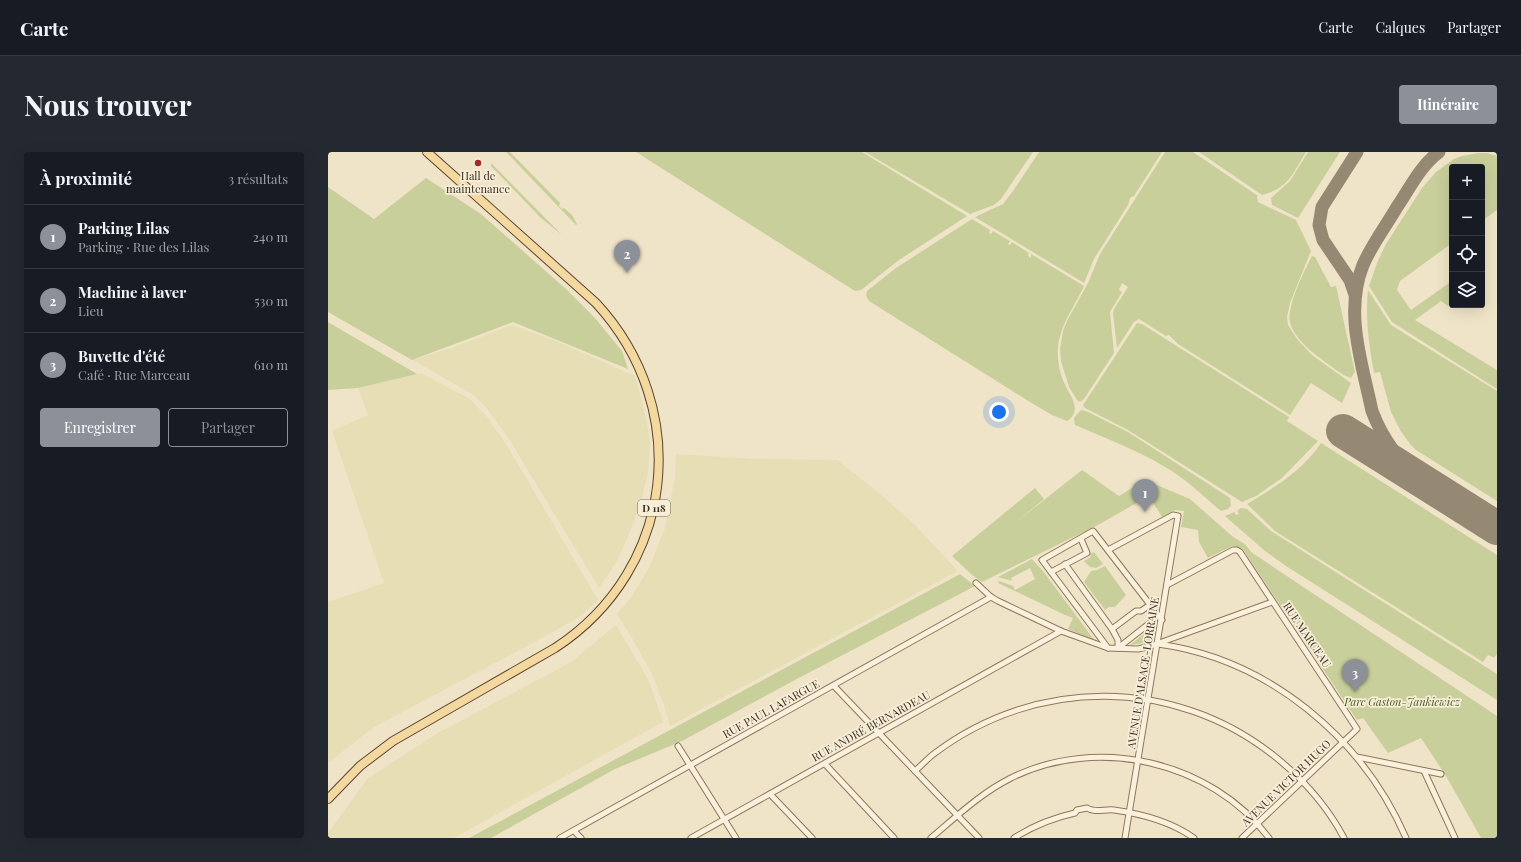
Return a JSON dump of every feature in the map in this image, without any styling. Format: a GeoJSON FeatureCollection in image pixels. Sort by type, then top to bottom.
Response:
{"type":"FeatureCollection","features":[{"type":"Feature","properties":{"kind":"main road","name":"D 118"},"geometry":{"type":"LineString","coordinates":[[328,799],[360,766],[393,741],[548,652],[567,640],[590,622],[605,606],[632,566],[642,546],[657,494],[659,449],[656,422],[646,384],[630,347],[609,317],[596,303],[427,152]]}},
{"type":"Feature","properties":{"kind":"street","name":"AVENUE D'ALSACE-LORRAINE"},"geometry":{"type":"LineString","coordinates":[[1108,550],[1174,515],[1178,516],[1168,586],[1125,838]]}},
{"type":"Feature","properties":{"kind":"street"},"geometry":{"type":"LineString","coordinates":[[1108,648],[1042,560],[1093,531],[1162,620]]}},
{"type":"Feature","properties":{"kind":"street"},"geometry":{"type":"LineString","coordinates":[[1051,572],[1087,553],[1081,539]]}},
{"type":"Feature","properties":{"kind":"street","name":"RUE MARCEAU"},"geometry":{"type":"LineString","coordinates":[[1168,586],[1232,550],[1237,550],[1240,552],[1357,729]]}},
{"type":"Feature","properties":{"kind":"street"},"geometry":{"type":"LineString","coordinates":[[1065,564],[1112,629],[1118,640],[1118,648]]}},
{"type":"Feature","properties":{"kind":"street"},"geometry":{"type":"LineString","coordinates":[[976,583],[991,597],[1061,632],[1108,648],[1138,649],[1158,644],[1272,602]]}},
{"type":"Feature","properties":{"kind":"street","name":"RUE PAUL LAFARGUE"},"geometry":{"type":"LineString","coordinates":[[560,838],[991,597]]}},
{"type":"Feature","properties":{"kind":"street"},"geometry":{"type":"LineString","coordinates":[[1112,629],[1136,612],[1141,611],[1150,605]]}},
{"type":"Feature","properties":{"kind":"street"},"geometry":{"type":"LineString","coordinates":[[1118,648],[1155,619],[1156,613]]}},
{"type":"Feature","properties":{"kind":"street","name":"RUE ANDRÉ BERNARDEAU"},"geometry":{"type":"LineString","coordinates":[[691,838],[1061,632]]}},
{"type":"Feature","properties":{"kind":"street"},"geometry":{"type":"LineString","coordinates":[[1158,644],[1180,647],[1236,666],[1267,682],[1295,700],[1323,722],[1357,757],[1386,797],[1406,838]]}},
{"type":"Feature","properties":{"kind":"street"},"geometry":{"type":"LineString","coordinates":[[834,686],[979,838]]}},
{"type":"Feature","properties":{"kind":"street"},"geometry":{"type":"LineString","coordinates":[[915,772],[935,753],[968,731],[1003,715],[1037,703],[1075,697],[1110,696],[1148,700],[1192,710],[1227,725],[1259,744],[1284,763],[1302,781],[1321,804],[1344,838]]}},
{"type":"Feature","properties":{"kind":"street","name":"AVENUE VICTOR HUGO"},"geometry":{"type":"LineString","coordinates":[[1242,838],[1357,729]]}},
{"type":"Feature","properties":{"kind":"street"},"geometry":{"type":"LineString","coordinates":[[678,746],[736,838]]}},
{"type":"Feature","properties":{"kind":"street"},"geometry":{"type":"LineString","coordinates":[[931,838],[987,793],[1005,782],[1038,768],[1065,760],[1100,757],[1138,760],[1179,771],[1222,794],[1257,823],[1269,838]]}},
{"type":"Feature","properties":{"kind":"street"},"geometry":{"type":"LineString","coordinates":[[1357,757],[1441,774]]}},
{"type":"Feature","properties":{"kind":"street"},"geometry":{"type":"LineString","coordinates":[[824,764],[894,838]]}},
{"type":"Feature","properties":{"kind":"street"},"geometry":{"type":"LineString","coordinates":[[1424,771],[1455,838]]}},
{"type":"Feature","properties":{"kind":"street"},"geometry":{"type":"LineString","coordinates":[[770,794],[812,838]]}},
{"type":"Feature","properties":{"kind":"street"},"geometry":{"type":"LineString","coordinates":[[1014,838],[1047,820],[1075,814],[1077,810],[1087,808],[1091,811],[1110,810],[1130,812],[1160,820],[1194,838]]}},
{"type":"Feature","properties":{"kind":"street"},"geometry":{"type":"LineString","coordinates":[[574,830],[581,838]]}},
{"type":"Feature","properties":{"kind":"shaded area"},"geometry":{"type":"Polygon","coordinates":[[[513,325],[558,342],[635,376],[650,439],[648,473],[642,498],[632,527],[617,561],[599,588],[509,439],[485,406],[473,395],[413,360],[451,348],[513,325]]]}},
{"type":"Feature","properties":{"kind":"shaded area"},"geometry":{"type":"Polygon","coordinates":[[[421,373],[470,399],[488,418],[506,444],[598,600],[581,616],[544,637],[374,727],[328,763],[328,602],[384,583],[332,431],[368,415],[358,388],[421,373]]]}},
{"type":"Feature","properties":{"kind":"shaded area"},"geometry":{"type":"Polygon","coordinates":[[[676,454],[755,459],[837,460],[878,492],[916,526],[958,571],[670,726],[652,674],[617,614],[630,599],[649,568],[665,528],[675,477],[676,454]]]}},
{"type":"Feature","properties":{"kind":"shaded area"},"geometry":{"type":"Polygon","coordinates":[[[616,625],[649,681],[663,722],[454,838],[328,838],[328,833],[368,778],[438,733],[571,662],[616,625]]]}},
{"type":"Feature","properties":{"kind":"green space"},"geometry":{"type":"Polygon","coordinates":[[[506,152],[510,152],[560,203],[559,206],[562,209],[564,208],[572,215],[577,224],[576,225],[506,152]]]}},
{"type":"Feature","properties":{"kind":"green space"},"geometry":{"type":"Polygon","coordinates":[[[636,152],[862,152],[967,216],[899,260],[861,290],[855,291],[636,152]]]}},
{"type":"Feature","properties":{"kind":"green space"},"geometry":{"type":"Polygon","coordinates":[[[865,152],[1033,152],[1001,199],[994,205],[970,214],[865,152]]]}},
{"type":"Feature","properties":{"kind":"green space"},"geometry":{"type":"Polygon","coordinates":[[[1039,152],[1162,152],[1134,196],[1130,198],[1128,205],[1094,259],[1084,283],[975,217],[1003,204],[1039,152]]]}},
{"type":"Feature","properties":{"kind":"green space"},"geometry":{"type":"Polygon","coordinates":[[[1165,152],[1193,152],[1258,196],[1258,202],[1296,220],[1311,251],[1290,303],[1287,317],[1288,325],[1297,339],[1312,355],[1351,383],[1342,403],[1311,383],[1290,415],[1178,344],[1169,335],[1166,336],[1139,319],[1134,322],[1117,348],[1113,314],[1114,309],[1128,287],[1122,283],[1119,290],[1122,292],[1110,312],[1114,353],[1084,399],[1080,402],[1077,400],[1069,387],[1061,361],[1060,349],[1063,331],[1088,283],[1100,254],[1165,152]]]}},
{"type":"Feature","properties":{"kind":"green space"},"geometry":{"type":"Polygon","coordinates":[[[1199,152],[1306,152],[1294,173],[1284,184],[1278,189],[1262,195],[1199,152]]]}},
{"type":"Feature","properties":{"kind":"green space"},"geometry":{"type":"Polygon","coordinates":[[[1308,152],[1340,152],[1298,218],[1272,205],[1271,198],[1290,181],[1308,152]]]}},
{"type":"Feature","properties":{"kind":"green space"},"geometry":{"type":"Polygon","coordinates":[[[1487,153],[1497,156],[1497,210],[1485,219],[1485,164],[1449,164],[1449,245],[1400,281],[1397,290],[1411,310],[1449,283],[1448,306],[1441,301],[1415,320],[1497,370],[1497,389],[1392,322],[1369,286],[1377,263],[1386,244],[1422,188],[1436,172],[1454,159],[1462,156],[1487,153]]]}},
{"type":"Feature","properties":{"kind":"green space"},"geometry":{"type":"Polygon","coordinates":[[[492,163],[562,235],[541,218],[491,166],[492,163]]]}},
{"type":"Feature","properties":{"kind":"green space"},"geometry":{"type":"Polygon","coordinates":[[[426,178],[481,214],[566,289],[595,318],[622,351],[628,369],[513,322],[412,360],[328,312],[328,187],[374,219],[426,178]]]}},
{"type":"Feature","properties":{"kind":"green space"},"geometry":{"type":"Polygon","coordinates":[[[972,219],[990,230],[989,233],[991,234],[993,231],[1010,241],[1008,244],[1010,245],[1012,242],[1029,253],[1028,256],[1031,258],[1031,254],[1084,286],[1064,324],[1059,344],[1058,354],[1060,372],[1072,397],[1075,410],[1074,414],[1067,421],[1052,415],[1025,399],[869,301],[866,296],[867,291],[896,268],[972,219]]]}},
{"type":"Feature","properties":{"kind":"green space"},"geometry":{"type":"Polygon","coordinates":[[[1312,256],[1315,257],[1331,287],[1336,286],[1355,372],[1351,378],[1336,370],[1307,347],[1298,338],[1290,323],[1289,316],[1293,299],[1300,280],[1312,256]]]}},
{"type":"Feature","properties":{"kind":"green space"},"geometry":{"type":"Polygon","coordinates":[[[1368,290],[1391,325],[1497,391],[1497,501],[1416,450],[1400,430],[1391,412],[1380,372],[1374,373],[1368,332],[1368,290]]]}},
{"type":"Feature","properties":{"kind":"green space"},"geometry":{"type":"Polygon","coordinates":[[[328,322],[417,374],[358,388],[328,390],[328,322]]]}},
{"type":"Feature","properties":{"kind":"green space"},"geometry":{"type":"Polygon","coordinates":[[[1137,323],[1142,324],[1286,415],[1289,417],[1287,421],[1318,441],[1282,478],[1256,496],[1242,502],[1128,430],[1085,408],[1083,405],[1137,323]]]}},
{"type":"Feature","properties":{"kind":"green space"},"geometry":{"type":"Polygon","coordinates":[[[1081,410],[1086,411],[1128,432],[1230,498],[1231,505],[1228,509],[1221,511],[1187,482],[1165,467],[1132,450],[1075,425],[1074,418],[1081,410]]]}},
{"type":"Feature","properties":{"kind":"green space"},"geometry":{"type":"Polygon","coordinates":[[[1321,443],[1497,555],[1497,654],[1494,658],[1488,655],[1483,662],[1275,531],[1247,504],[1278,485],[1297,470],[1314,453],[1321,443]]]}},
{"type":"Feature","properties":{"kind":"green space","name":"Parc Gaston-Jankiewicz"},"geometry":{"type":"Polygon","coordinates":[[[1082,470],[1119,496],[1145,480],[1190,499],[1232,536],[1246,545],[1251,552],[1497,716],[1497,838],[1481,838],[1446,776],[1421,738],[1388,753],[1363,718],[1357,720],[1242,548],[1232,546],[1208,558],[1199,542],[1198,530],[1181,527],[1184,511],[1175,510],[1162,517],[1149,496],[1098,525],[982,582],[972,575],[952,556],[1035,488],[1044,499],[1015,523],[1082,470]]]}},
{"type":"Feature","properties":{"kind":"green space"},"geometry":{"type":"Polygon","coordinates":[[[1241,508],[1247,509],[1271,531],[1497,674],[1497,700],[1286,566],[1265,551],[1225,516],[1234,512],[1236,515],[1239,514],[1237,511],[1241,508]]]}},
{"type":"Feature","properties":{"kind":"green space"},"geometry":{"type":"Polygon","coordinates":[[[1094,552],[1103,564],[1096,568],[1090,567],[1084,561],[1091,557],[1090,554],[1094,552]]]}},
{"type":"Feature","properties":{"kind":"green space"},"geometry":{"type":"Polygon","coordinates":[[[1032,559],[1043,571],[1095,641],[1068,629],[1073,618],[998,583],[999,581],[1013,586],[1015,590],[1035,579],[1030,568],[1011,578],[1012,581],[998,577],[1032,559]]]}},
{"type":"Feature","properties":{"kind":"green space"},"geometry":{"type":"Polygon","coordinates":[[[1105,566],[1126,595],[1115,607],[1109,607],[1105,610],[1084,582],[1091,571],[1105,566]]]}},
{"type":"Feature","properties":{"kind":"green space"},"geometry":{"type":"Polygon","coordinates":[[[960,574],[975,586],[682,741],[615,769],[491,838],[469,838],[960,574]]]}},
{"type":"Feature","properties":{"kind":"green space"},"geometry":{"type":"Polygon","coordinates":[[[1155,625],[1153,640],[1150,642],[1130,645],[1155,625]]]}},
{"type":"Feature","properties":{"kind":"taxiway"},"geometry":{"type":"LineString","coordinates":[[1355,295],[1350,280],[1323,240],[1319,225],[1322,207],[1357,152]]}},
{"type":"Feature","properties":{"kind":"taxiway"},"geometry":{"type":"LineString","coordinates":[[1423,481],[1399,458],[1376,422],[1372,411],[1360,356],[1355,319],[1355,301],[1363,265],[1379,235],[1426,164],[1439,152]]}},
{"type":"Feature","properties":{"kind":"runway"},"geometry":{"type":"LineString","coordinates":[[1343,431],[1497,528]]}},
{"type":"Feature","properties":{"kind":"place","name":"Hall de maintenance"},"geometry":{"type":"Point","coordinates":[478,163]}},
{"type":"Feature","properties":{"kind":"place","name":"Machine à laver"},"geometry":{"type":"Point","coordinates":[627,273]}},
{"type":"Feature","properties":{"kind":"place","name":"Parking Lilas"},"geometry":{"type":"Point","coordinates":[1145,512]}},
{"type":"Feature","properties":{"kind":"place","name":"Buvette d'été"},"geometry":{"type":"Point","coordinates":[1355,692]}}]}
